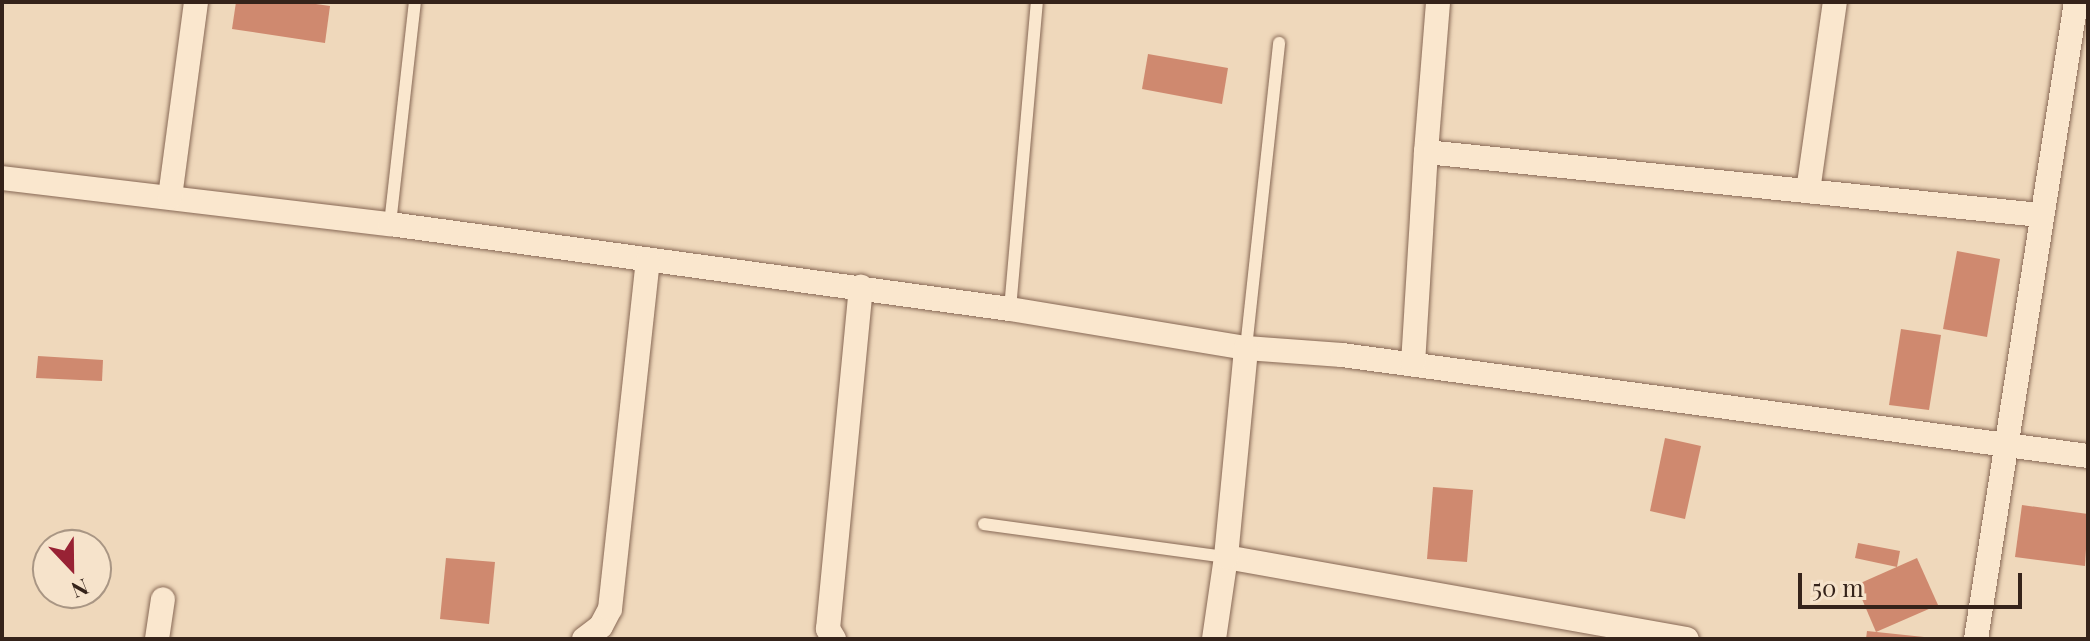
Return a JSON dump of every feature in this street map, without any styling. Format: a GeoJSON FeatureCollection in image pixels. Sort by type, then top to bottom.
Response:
{"type":"FeatureCollection","features":[{"type":"Feature","properties":{"kind":"street"},"geometry":{"type":"LineString","coordinates":[[170,197],[196,2]]}},
{"type":"Feature","properties":{"kind":"street"},"geometry":{"type":"LineString","coordinates":[[1413,364],[1438,2]]}},
{"type":"Feature","properties":{"kind":"street"},"geometry":{"type":"LineString","coordinates":[[1808,191],[1835,2]]}},
{"type":"Feature","properties":{"kind":"street"},"geometry":{"type":"LineString","coordinates":[[1976,639],[2008,445],[2040,215],[2076,2]]}},
{"type":"Feature","properties":{"kind":"street"},"geometry":{"type":"LineString","coordinates":[[1426,152],[2040,215]]}},
{"type":"Feature","properties":{"kind":"street"},"geometry":{"type":"LineString","coordinates":[[2,178],[390,224],[861,287],[1246,348],[1413,364],[2088,456]]}},
{"type":"Feature","properties":{"kind":"street"},"geometry":{"type":"LineString","coordinates":[[584,639],[601,626],[610,609],[648,260]]}},
{"type":"Feature","properties":{"kind":"street"},"geometry":{"type":"LineString","coordinates":[[834,639],[828,629],[861,287]]}},
{"type":"Feature","properties":{"kind":"street"},"geometry":{"type":"LineString","coordinates":[[1214,639],[1226,557],[1246,348]]}},
{"type":"Feature","properties":{"kind":"street"},"geometry":{"type":"LineString","coordinates":[[1226,557],[1687,639]]}},
{"type":"Feature","properties":{"kind":"street"},"geometry":{"type":"LineString","coordinates":[[157,639],[163,599]]}},
{"type":"Feature","properties":{"kind":"lane"},"geometry":{"type":"LineString","coordinates":[[390,224],[415,2]]}},
{"type":"Feature","properties":{"kind":"lane"},"geometry":{"type":"LineString","coordinates":[[1010,309],[1037,2]]}},
{"type":"Feature","properties":{"kind":"lane"},"geometry":{"type":"LineString","coordinates":[[1246,348],[1279,43]]}},
{"type":"Feature","properties":{"kind":"lane"},"geometry":{"type":"LineString","coordinates":[[984,524],[1226,557]]}},
{"type":"Feature","properties":{"kind":"building"},"geometry":{"type":"Polygon","coordinates":[[[236,2],[302,2],[330,6],[325,43],[232,29],[236,2]]]}},
{"type":"Feature","properties":{"kind":"building"},"geometry":{"type":"Polygon","coordinates":[[[1148,54],[1228,68],[1222,104],[1142,89],[1148,54]]]}},
{"type":"Feature","properties":{"kind":"building"},"geometry":{"type":"Polygon","coordinates":[[[1957,251],[2000,259],[1987,337],[1943,329],[1957,251]]]}},
{"type":"Feature","properties":{"kind":"building"},"geometry":{"type":"Polygon","coordinates":[[[1901,329],[1941,335],[1929,410],[1889,405],[1901,329]]]}},
{"type":"Feature","properties":{"kind":"building"},"geometry":{"type":"Polygon","coordinates":[[[38,356],[103,360],[102,381],[36,378],[38,356]]]}},
{"type":"Feature","properties":{"kind":"building"},"geometry":{"type":"Polygon","coordinates":[[[1665,438],[1701,446],[1685,519],[1650,511],[1665,438]]]}},
{"type":"Feature","properties":{"kind":"building"},"geometry":{"type":"Polygon","coordinates":[[[1433,487],[1473,490],[1467,562],[1427,559],[1433,487]]]}},
{"type":"Feature","properties":{"kind":"building"},"geometry":{"type":"Polygon","coordinates":[[[2022,505],[2088,514],[2085,566],[2015,557],[2022,505]]]}},
{"type":"Feature","properties":{"kind":"building"},"geometry":{"type":"Polygon","coordinates":[[[1858,543],[1900,551],[1897,567],[1855,558],[1858,543]]]}},
{"type":"Feature","properties":{"kind":"building"},"geometry":{"type":"Polygon","coordinates":[[[446,558],[495,562],[489,624],[440,619],[446,558]]]}},
{"type":"Feature","properties":{"kind":"building"},"geometry":{"type":"Polygon","coordinates":[[[1917,558],[1938,605],[1876,632],[1856,585],[1917,558]]]}},
{"type":"Feature","properties":{"kind":"building"},"geometry":{"type":"Polygon","coordinates":[[[1867,631],[1924,637],[1924,639],[1866,639],[1867,631]]]}}]}
